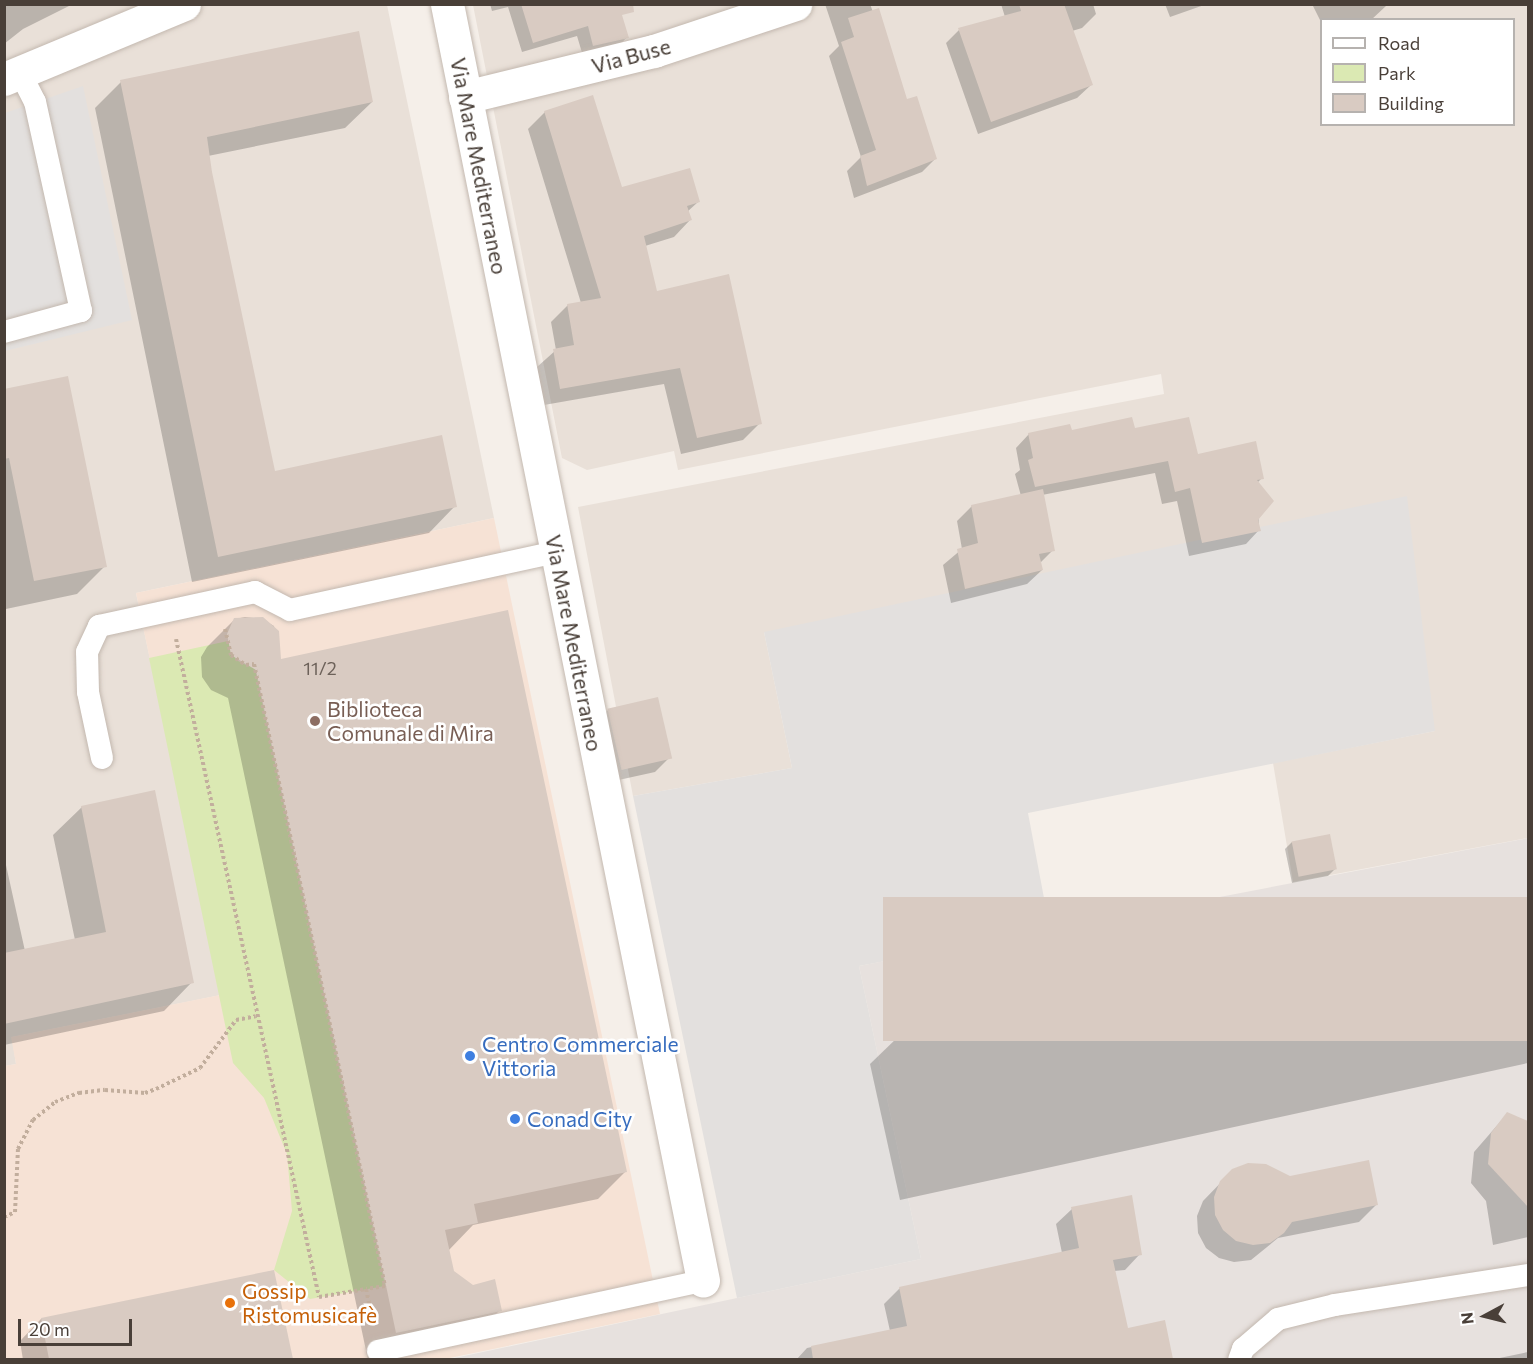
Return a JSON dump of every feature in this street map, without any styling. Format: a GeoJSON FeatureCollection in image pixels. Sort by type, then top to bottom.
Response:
{"type":"FeatureCollection","features":[{"type":"Feature","properties":{"kind":"street"},"geometry":{"type":"LineString","coordinates":[[12,75],[184,4]]}},
{"type":"Feature","properties":{"kind":"street","name":"Via Mare Mediterraneo"},"geometry":{"type":"LineString","coordinates":[[447,4],[703,1281]]}},
{"type":"Feature","properties":{"kind":"street","name":"Via Buse"},"geometry":{"type":"LineString","coordinates":[[465,97],[654,51],[795,4]]}},
{"type":"Feature","properties":{"kind":"lane"},"geometry":{"type":"LineString","coordinates":[[4,332],[81,311],[34,102],[12,75]]}},
{"type":"Feature","properties":{"kind":"lane"},"geometry":{"type":"LineString","coordinates":[[102,758],[88,692],[87,652],[99,626],[255,592],[290,610],[556,552]]}},
{"type":"Feature","properties":{"kind":"lane"},"geometry":{"type":"LineString","coordinates":[[1239,1359],[1243,1349],[1278,1319],[1335,1305],[1528,1275]]}},
{"type":"Feature","properties":{"kind":"lane"},"geometry":{"type":"LineString","coordinates":[[378,1351],[703,1281]]}},
{"type":"Feature","properties":{"kind":"path"},"geometry":{"type":"LineString","coordinates":[[170,612],[256,1016],[319,1297],[386,1286],[254,664],[246,665],[231,655],[227,633],[211,601]]}},
{"type":"Feature","properties":{"kind":"path"},"geometry":{"type":"LineString","coordinates":[[4,1217],[15,1212],[18,1149],[33,1120],[56,1102],[79,1093],[105,1090],[145,1093],[156,1089],[200,1068],[236,1020],[256,1016]]}},
{"type":"Feature","properties":{"kind":"path"},"geometry":{"type":"LineString","coordinates":[[366,1289],[378,1351]]}},
{"type":"Feature","properties":{"kind":"shaded area"},"geometry":{"type":"Polygon","coordinates":[[[5,5],[387,5],[494,518],[136,593],[221,995],[12,1037],[16,1064],[5,1066],[5,5]]]}},
{"type":"Feature","properties":{"kind":"shaded area"},"geometry":{"type":"Polygon","coordinates":[[[473,5],[1528,5],[1528,838],[1293,882],[1273,763],[1435,731],[764,632],[792,768],[633,796],[578,507],[1164,394],[1161,374],[678,470],[674,451],[587,470],[562,458],[473,5]]]}},
{"type":"Feature","properties":{"kind":"shaded area"},"geometry":{"type":"Polygon","coordinates":[[[83,86],[132,320],[5,351],[5,113],[83,86]]]}},
{"type":"Feature","properties":{"kind":"shaded area"},"geometry":{"type":"Polygon","coordinates":[[[1407,496],[1435,731],[1028,813],[1050,930],[859,966],[921,1259],[737,1298],[633,796],[792,768],[764,632],[1407,496]]]}},
{"type":"Feature","properties":{"kind":"shaded area"},"geometry":{"type":"Polygon","coordinates":[[[494,518],[660,1314],[445,1359],[5,1360],[4,1066],[16,1064],[11,1037],[220,995],[136,593],[494,518]]]}},
{"type":"Feature","properties":{"kind":"shaded area"},"geometry":{"type":"Polygon","coordinates":[[[1528,838],[1528,1359],[445,1360],[921,1259],[859,966],[1528,838]]]}},
{"type":"Feature","properties":{"kind":"green space"},"geometry":{"type":"Polygon","coordinates":[[[228,641],[236,660],[246,665],[254,664],[385,1286],[310,1299],[274,1270],[292,1211],[287,1154],[264,1098],[233,1063],[149,658],[228,641]]]}},
{"type":"Feature","properties":{"kind":"building"},"geometry":{"type":"Polygon","coordinates":[[[521,4],[633,4],[634,12],[622,15],[629,38],[593,46],[588,26],[533,43],[521,4]]]}},
{"type":"Feature","properties":{"kind":"building"},"geometry":{"type":"Polygon","coordinates":[[[1019,4],[1064,4],[1093,85],[991,122],[958,28],[1021,11],[1019,4]]]}},
{"type":"Feature","properties":{"kind":"building"},"geometry":{"type":"Polygon","coordinates":[[[879,8],[907,99],[917,96],[937,159],[867,186],[860,156],[876,150],[841,42],[854,37],[848,18],[879,8]]]}},
{"type":"Feature","properties":{"kind":"building"},"geometry":{"type":"Polygon","coordinates":[[[359,31],[373,102],[207,137],[212,172],[275,471],[442,435],[457,507],[218,557],[120,80],[359,31]]]}},
{"type":"Feature","properties":{"kind":"building"},"geometry":{"type":"Polygon","coordinates":[[[593,95],[622,187],[690,168],[700,202],[687,206],[692,220],[644,236],[657,291],[729,274],[762,424],[697,438],[680,368],[560,389],[553,349],[574,345],[567,304],[601,298],[544,111],[593,95]]]}},
{"type":"Feature","properties":{"kind":"building"},"geometry":{"type":"Polygon","coordinates":[[[68,376],[107,567],[34,581],[9,458],[4,459],[4,389],[68,376]]]}},
{"type":"Feature","properties":{"kind":"building"},"geometry":{"type":"Polygon","coordinates":[[[1132,417],[1135,428],[1189,417],[1198,454],[1256,441],[1264,479],[1257,480],[1274,501],[1258,520],[1261,531],[1202,543],[1190,488],[1175,492],[1168,461],[1035,487],[1028,460],[1033,458],[1028,433],[1070,424],[1072,430],[1132,417]]]}},
{"type":"Feature","properties":{"kind":"building"},"geometry":{"type":"Polygon","coordinates":[[[1043,489],[1055,551],[1039,554],[1043,570],[965,589],[957,549],[978,543],[971,505],[1043,489]]]}},
{"type":"Feature","properties":{"kind":"building"},"geometry":{"type":"Polygon","coordinates":[[[508,610],[627,1172],[474,1204],[478,1223],[445,1230],[454,1271],[473,1285],[495,1279],[502,1311],[396,1333],[256,670],[231,655],[227,634],[234,618],[263,617],[279,631],[281,659],[508,610]]]}},
{"type":"Feature","properties":{"kind":"building"},"geometry":{"type":"Polygon","coordinates":[[[658,697],[672,758],[622,770],[607,709],[658,697]]]}},
{"type":"Feature","properties":{"kind":"building"},"geometry":{"type":"Polygon","coordinates":[[[155,790],[194,983],[4,1024],[4,953],[106,932],[81,806],[155,790]]]}},
{"type":"Feature","properties":{"kind":"building"},"geometry":{"type":"Polygon","coordinates":[[[1330,834],[1337,869],[1299,877],[1292,841],[1330,834]]]}},
{"type":"Feature","properties":{"kind":"building"},"geometry":{"type":"Polygon","coordinates":[[[883,897],[1528,897],[1528,1041],[883,1041],[883,897]]]}},
{"type":"Feature","properties":{"kind":"building"},"geometry":{"type":"Polygon","coordinates":[[[1507,1112],[1528,1121],[1528,1207],[1488,1164],[1491,1133],[1507,1112]]]}},
{"type":"Feature","properties":{"kind":"building"},"geometry":{"type":"Polygon","coordinates":[[[1369,1160],[1378,1205],[1292,1222],[1284,1233],[1270,1243],[1253,1245],[1236,1241],[1223,1230],[1215,1215],[1214,1197],[1220,1181],[1232,1169],[1248,1163],[1266,1164],[1290,1176],[1369,1160]]]}},
{"type":"Feature","properties":{"kind":"building"},"geometry":{"type":"Polygon","coordinates":[[[1132,1195],[1142,1255],[1113,1260],[1128,1328],[1165,1320],[1173,1359],[813,1359],[811,1346],[907,1326],[899,1287],[1079,1248],[1071,1207],[1132,1195]]]}},
{"type":"Feature","properties":{"kind":"building"},"geometry":{"type":"Polygon","coordinates":[[[274,1270],[293,1359],[49,1359],[41,1318],[274,1270]]]}},
{"type":"Feature","properties":{"kind":"place","name":"Biblioteca Comunale di Mira"},"geometry":{"type":"Point","coordinates":[315,721]}},
{"type":"Feature","properties":{"kind":"place","name":"Centro Commerciale Vittoria"},"geometry":{"type":"Point","coordinates":[470,1056]}},
{"type":"Feature","properties":{"kind":"place","name":"Conad City"},"geometry":{"type":"Point","coordinates":[515,1119]}},
{"type":"Feature","properties":{"kind":"place","name":"Gossip Ristomusicafè"},"geometry":{"type":"Point","coordinates":[230,1303]}}]}
